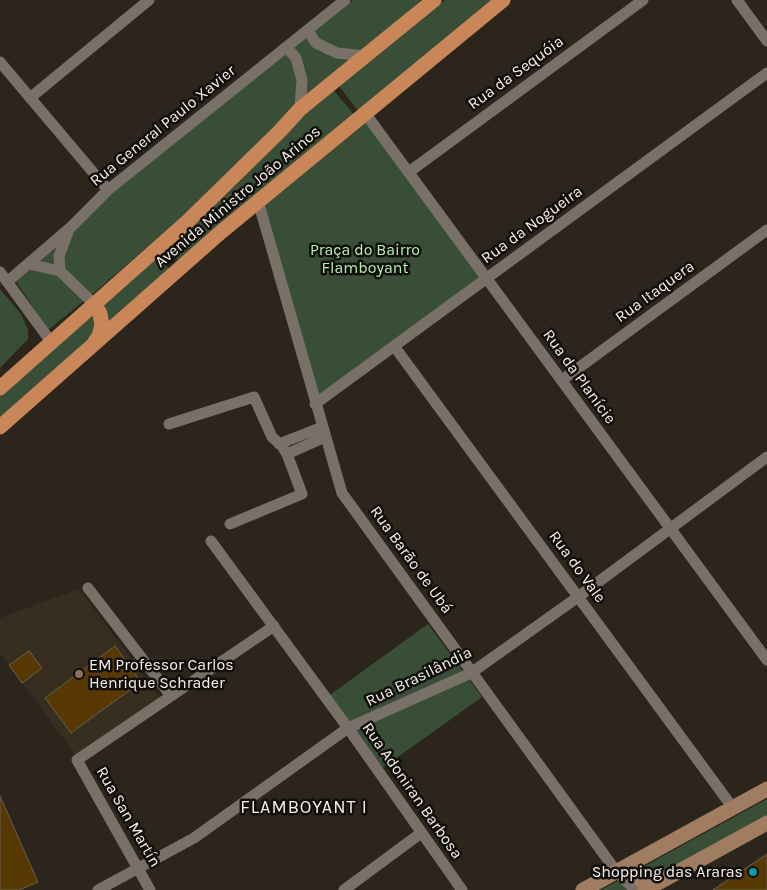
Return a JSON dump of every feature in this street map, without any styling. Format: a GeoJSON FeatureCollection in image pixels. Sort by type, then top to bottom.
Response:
{"type":"FeatureCollection","features":[{"type":"Feature","properties":{"kind":"main road","name":"Avenida Ministro João Arinos"},"geometry":{"type":"LineString","coordinates":[[0,388],[188,221],[300,109],[434,0]]}},
{"type":"Feature","properties":{"kind":"main road","name":"Avenida Ministro João Arinos"},"geometry":{"type":"LineString","coordinates":[[0,427],[258,201],[503,0]]}},
{"type":"Feature","properties":{"kind":"main road"},"geometry":{"type":"LineString","coordinates":[[92,345],[99,336],[102,325],[100,314],[95,305]]}},
{"type":"Feature","properties":{"kind":"main road"},"geometry":{"type":"LineString","coordinates":[[592,888],[616,871],[767,789]]}},
{"type":"Feature","properties":{"kind":"main road"},"geometry":{"type":"LineString","coordinates":[[634,862],[636,873],[641,880],[643,889],[767,823]]}},
{"type":"Feature","properties":{"kind":"street"},"geometry":{"type":"LineString","coordinates":[[30,98],[149,0]]}},
{"type":"Feature","properties":{"kind":"street","name":"Rua da Sequóia"},"geometry":{"type":"LineString","coordinates":[[408,172],[643,0]]}},
{"type":"Feature","properties":{"kind":"street"},"geometry":{"type":"LineString","coordinates":[[737,0],[767,41]]}},
{"type":"Feature","properties":{"kind":"street","name":"Rua General Paulo Xavier"},"geometry":{"type":"LineString","coordinates":[[4,277],[29,264],[71,227],[108,190],[308,31],[342,1]]}},
{"type":"Feature","properties":{"kind":"street"},"geometry":{"type":"LineString","coordinates":[[308,31],[316,43],[337,53],[366,56]]}},
{"type":"Feature","properties":{"kind":"street"},"geometry":{"type":"LineString","coordinates":[[286,47],[296,58],[302,80],[300,109]]}},
{"type":"Feature","properties":{"kind":"street"},"geometry":{"type":"LineString","coordinates":[[0,62],[108,190]]}},
{"type":"Feature","properties":{"kind":"street","name":"Rua da Nogueira"},"geometry":{"type":"LineString","coordinates":[[315,404],[767,73]]}},
{"type":"Feature","properties":{"kind":"street","name":"Rua da Planície"},"geometry":{"type":"LineString","coordinates":[[366,113],[767,660]]}},
{"type":"Feature","properties":{"kind":"street","name":"Rua Barão de Ubá"},"geometry":{"type":"LineString","coordinates":[[258,201],[342,493],[616,871],[643,889]]}},
{"type":"Feature","properties":{"kind":"street"},"geometry":{"type":"LineString","coordinates":[[60,271],[59,256],[71,227]]}},
{"type":"Feature","properties":{"kind":"street","name":"Rua Itaquera"},"geometry":{"type":"LineString","coordinates":[[562,380],[767,230]]}},
{"type":"Feature","properties":{"kind":"street"},"geometry":{"type":"LineString","coordinates":[[29,264],[60,271],[95,305]]}},
{"type":"Feature","properties":{"kind":"street"},"geometry":{"type":"LineString","coordinates":[[4,277],[52,343]]}},
{"type":"Feature","properties":{"kind":"street","name":"Rua do Vale"},"geometry":{"type":"LineString","coordinates":[[394,346],[733,808]]}},
{"type":"Feature","properties":{"kind":"street"},"geometry":{"type":"LineString","coordinates":[[169,424],[254,397],[272,437],[287,454],[302,494],[230,524]]}},
{"type":"Feature","properties":{"kind":"street"},"geometry":{"type":"LineString","coordinates":[[279,444],[323,432]]}},
{"type":"Feature","properties":{"kind":"street"},"geometry":{"type":"LineString","coordinates":[[287,454],[323,432]]}},
{"type":"Feature","properties":{"kind":"street","name":"Rua Brasilândia"},"geometry":{"type":"LineString","coordinates":[[98,890],[194,838],[348,728],[471,673],[767,458]]}},
{"type":"Feature","properties":{"kind":"street","name":"Rua Adoniran Barbosa"},"geometry":{"type":"LineString","coordinates":[[211,541],[348,728],[462,890]]}},
{"type":"Feature","properties":{"kind":"street"},"geometry":{"type":"LineString","coordinates":[[88,588],[171,696],[274,626]]}},
{"type":"Feature","properties":{"kind":"street","name":"Rua San Martín"},"geometry":{"type":"LineString","coordinates":[[150,890],[77,760],[171,696]]}},
{"type":"Feature","properties":{"kind":"street"},"geometry":{"type":"LineString","coordinates":[[344,890],[421,833]]}},
{"type":"Feature","properties":{"kind":"shaded area","name":"EM Professor Carlos Henrique Schrader"},"geometry":{"type":"Polygon","coordinates":[[[79,589],[161,699],[78,758],[0,653],[0,618],[79,589]]]}},
{"type":"Feature","properties":{"kind":"green space"},"geometry":{"type":"Polygon","coordinates":[[[353,0],[421,0],[187,213],[48,330],[15,280],[115,191],[353,0]]]}},
{"type":"Feature","properties":{"kind":"green space"},"geometry":{"type":"Polygon","coordinates":[[[445,0],[492,0],[358,111],[338,85],[445,0]]]}},
{"type":"Feature","properties":{"kind":"green space"},"geometry":{"type":"Polygon","coordinates":[[[331,87],[357,118],[178,260],[163,247],[331,87]]]}},
{"type":"Feature","properties":{"kind":"green space","name":"Praça do Bairro Flamboyant"},"geometry":{"type":"Polygon","coordinates":[[[365,113],[487,278],[315,404],[258,201],[365,113]]]}},
{"type":"Feature","properties":{"kind":"green space"},"geometry":{"type":"Polygon","coordinates":[[[155,257],[170,269],[0,422],[0,393],[155,257]]]}},
{"type":"Feature","properties":{"kind":"green space"},"geometry":{"type":"Polygon","coordinates":[[[0,289],[21,314],[28,330],[28,339],[0,368],[0,289]]]}},
{"type":"Feature","properties":{"kind":"green space"},"geometry":{"type":"Polygon","coordinates":[[[428,624],[482,697],[381,769],[327,697],[428,624]]]}},
{"type":"Feature","properties":{"kind":"green space"},"geometry":{"type":"Polygon","coordinates":[[[767,799],[767,816],[633,890],[601,890],[767,799]]]}},
{"type":"Feature","properties":{"kind":"building"},"geometry":{"type":"Polygon","coordinates":[[[115,646],[141,682],[71,733],[45,698],[115,646]]]}},
{"type":"Feature","properties":{"kind":"building"},"geometry":{"type":"Polygon","coordinates":[[[29,651],[42,668],[22,683],[9,665],[29,651]]]}},
{"type":"Feature","properties":{"kind":"building"},"geometry":{"type":"Polygon","coordinates":[[[0,796],[38,882],[19,890],[0,890],[0,796]]]}},
{"type":"Feature","properties":{"kind":"building","name":"Shopping das Araras"},"geometry":{"type":"Polygon","coordinates":[[[767,854],[767,890],[713,890],[767,854]]]}},
{"type":"Feature","properties":{"kind":"place","name":"EM Professor Carlos Henrique Schrader"},"geometry":{"type":"Point","coordinates":[79,674]}},
{"type":"Feature","properties":{"kind":"place","name":"Shopping das Araras"},"geometry":{"type":"Point","coordinates":[753,872]}},
{"type":"Feature","properties":{"kind":"district","name":"FLAMBOYANT I"},"geometry":{"type":"Point","coordinates":[304,808]}}]}
